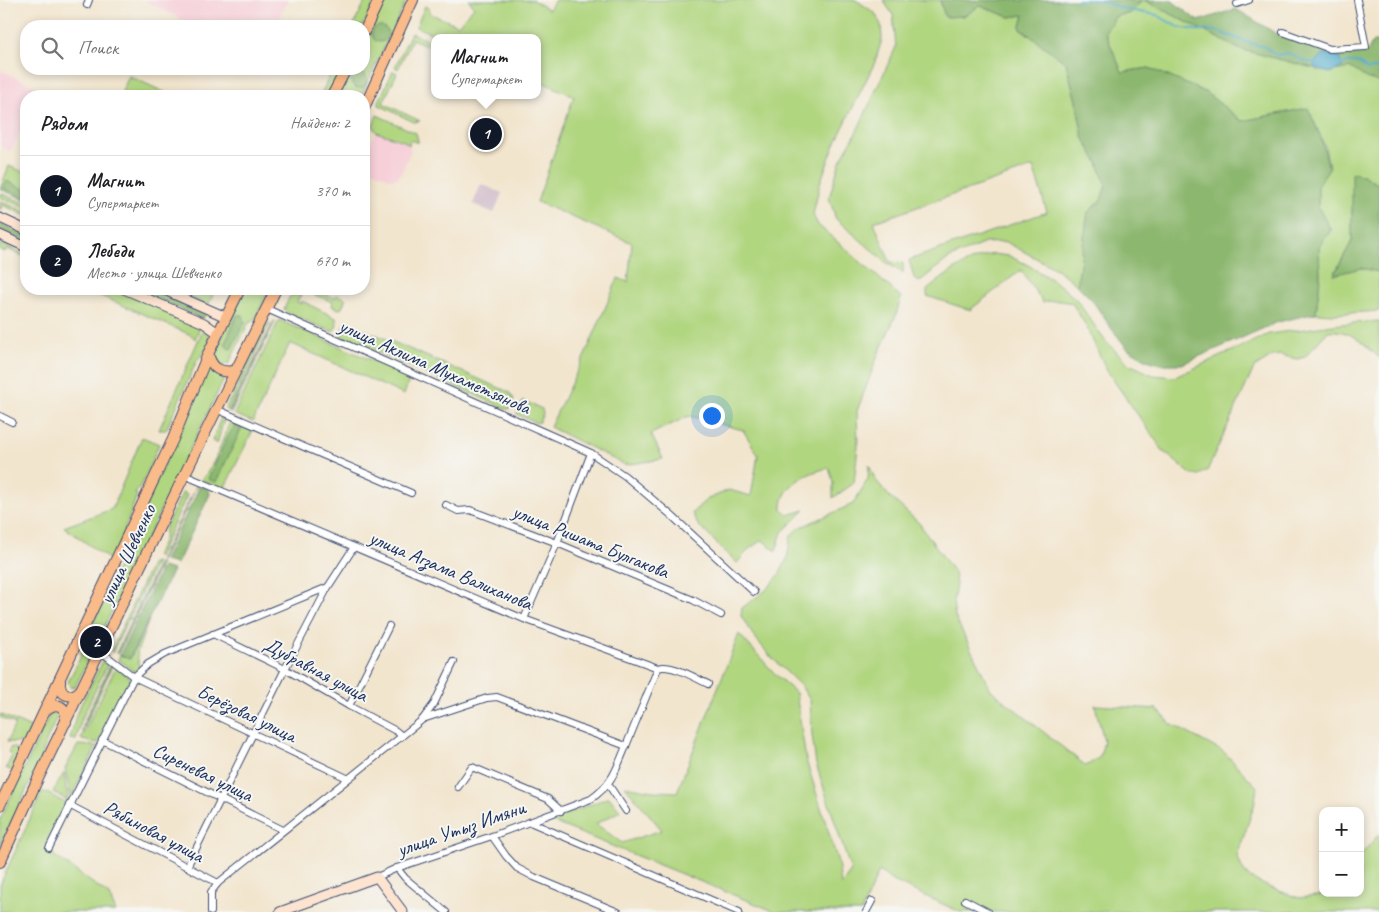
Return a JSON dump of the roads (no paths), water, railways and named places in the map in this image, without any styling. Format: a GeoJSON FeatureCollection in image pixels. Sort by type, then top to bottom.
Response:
{"type":"FeatureCollection","features":[{"type":"Feature","properties":{"kind":"main road"},"geometry":{"type":"LineString","coordinates":[[370,20],[379,0]]}},
{"type":"Feature","properties":{"kind":"main road"},"geometry":{"type":"LineString","coordinates":[[370,95],[413,0]]}},
{"type":"Feature","properties":{"kind":"main road"},"geometry":{"type":"LineString","coordinates":[[335,90],[343,75]]}},
{"type":"Feature","properties":{"kind":"main road","name":"улица Шевченко"},"geometry":{"type":"LineString","coordinates":[[0,805],[173,438],[208,354],[237,295]]}},
{"type":"Feature","properties":{"kind":"main road","name":"улица Шевченко"},"geometry":{"type":"LineString","coordinates":[[0,862],[234,371],[273,295]]}},
{"type":"Feature","properties":{"kind":"main road"},"geometry":{"type":"LineString","coordinates":[[208,354],[217,369],[223,372],[234,371]]}},
{"type":"Feature","properties":{"kind":"main road"},"geometry":{"type":"LineString","coordinates":[[60,679],[60,688],[68,696],[76,695],[82,690]]}},
{"type":"Feature","properties":{"kind":"main road"},"geometry":{"type":"LineString","coordinates":[[45,711],[50,706],[57,705],[63,708],[66,714],[66,722]]}},
{"type":"Feature","properties":{"kind":"street"},"geometry":{"type":"LineString","coordinates":[[1237,4],[1249,0]]}},
{"type":"Feature","properties":{"kind":"street"},"geometry":{"type":"LineString","coordinates":[[1283,32],[1330,49],[1366,47],[1357,0]]}},
{"type":"Feature","properties":{"kind":"street"},"geometry":{"type":"LineString","coordinates":[[0,218],[20,227]]}},
{"type":"Feature","properties":{"kind":"street"},"geometry":{"type":"LineString","coordinates":[[0,235],[20,243]]}},
{"type":"Feature","properties":{"kind":"street"},"geometry":{"type":"LineString","coordinates":[[139,295],[204,322],[218,333]]}},
{"type":"Feature","properties":{"kind":"street"},"geometry":{"type":"LineString","coordinates":[[176,295],[226,317]]}},
{"type":"Feature","properties":{"kind":"street","name":"улица Аклима Мухаметзянова"},"geometry":{"type":"LineString","coordinates":[[267,309],[591,453],[625,476],[658,504],[754,592]]}},
{"type":"Feature","properties":{"kind":"street"},"geometry":{"type":"LineString","coordinates":[[216,409],[411,493]]}},
{"type":"Feature","properties":{"kind":"street"},"geometry":{"type":"LineString","coordinates":[[0,416],[12,422]]}},
{"type":"Feature","properties":{"kind":"street"},"geometry":{"type":"LineString","coordinates":[[524,618],[557,543],[591,453]]}},
{"type":"Feature","properties":{"kind":"street","name":"улица Агзама Валиханова"},"geometry":{"type":"LineString","coordinates":[[184,475],[524,618],[658,668],[664,666],[671,668],[708,684]]}},
{"type":"Feature","properties":{"kind":"street","name":"улица Ришата Булгакова"},"geometry":{"type":"LineString","coordinates":[[446,505],[458,510],[470,510],[557,543],[693,600],[721,615]]}},
{"type":"Feature","properties":{"kind":"street"},"geometry":{"type":"LineString","coordinates":[[187,867],[255,734],[285,669],[328,587],[354,547]]}},
{"type":"Feature","properties":{"kind":"street"},"geometry":{"type":"LineString","coordinates":[[48,848],[72,807],[134,677],[148,664],[213,634],[328,587]]}},
{"type":"Feature","properties":{"kind":"street"},"geometry":{"type":"LineString","coordinates":[[349,706],[389,626]]}},
{"type":"Feature","properties":{"kind":"street","name":"Дубравная улица"},"geometry":{"type":"LineString","coordinates":[[213,634],[285,669],[402,736]]}},
{"type":"Feature","properties":{"kind":"street","name":"Берёзовая улица"},"geometry":{"type":"LineString","coordinates":[[100,651],[134,677],[347,778]]}},
{"type":"Feature","properties":{"kind":"street"},"geometry":{"type":"LineString","coordinates":[[211,912],[211,892],[218,883],[347,778],[422,720],[434,704],[454,662]]}},
{"type":"Feature","properties":{"kind":"street","name":"улица Утыз Имяни"},"geometry":{"type":"LineString","coordinates":[[285,911],[397,868],[492,836],[591,799],[604,790],[616,769],[658,668]]}},
{"type":"Feature","properties":{"kind":"street"},"geometry":{"type":"LineString","coordinates":[[422,720],[487,698],[497,697],[626,746]]}},
{"type":"Feature","properties":{"kind":"street","name":"Сиреневая улица"},"geometry":{"type":"LineString","coordinates":[[104,742],[283,830]]}},
{"type":"Feature","properties":{"kind":"street"},"geometry":{"type":"LineString","coordinates":[[458,787],[472,767],[548,799],[561,811]]}},
{"type":"Feature","properties":{"kind":"street"},"geometry":{"type":"LineString","coordinates":[[608,784],[626,811]]}},
{"type":"Feature","properties":{"kind":"street","name":"Рябиновая улица"},"geometry":{"type":"LineString","coordinates":[[72,807],[218,883]]}},
{"type":"Feature","properties":{"kind":"street"},"geometry":{"type":"LineString","coordinates":[[530,822],[739,912]]}},
{"type":"Feature","properties":{"kind":"street"},"geometry":{"type":"LineString","coordinates":[[492,836],[517,868],[618,912]]}},
{"type":"Feature","properties":{"kind":"street"},"geometry":{"type":"LineString","coordinates":[[397,868],[405,878],[446,912]]}},
{"type":"Feature","properties":{"kind":"street"},"geometry":{"type":"LineString","coordinates":[[377,877],[404,912]]}},
{"type":"Feature","properties":{"kind":"street"},"geometry":{"type":"LineString","coordinates":[[965,900],[988,912]]}},
{"type":"Feature","properties":{"kind":"street"},"geometry":{"type":"LineString","coordinates":[[866,912],[872,901]]}},
{"type":"Feature","properties":{"kind":"water"},"geometry":{"type":"Polygon","coordinates":[[[1330,54],[1340,58],[1343,67],[1330,73],[1317,70],[1314,66],[1316,61],[1322,56],[1330,54]]]}},
{"type":"Feature","properties":{"kind":"waterway"},"geometry":{"type":"LineString","coordinates":[[1076,0],[1096,0],[1128,10],[1157,15],[1178,27],[1216,31],[1265,47],[1276,55],[1289,53],[1303,61],[1315,63]]}},
{"type":"Feature","properties":{"kind":"waterway"},"geometry":{"type":"LineString","coordinates":[[1341,64],[1355,62],[1367,70],[1379,68]]}},
{"type":"Feature","properties":{"kind":"place","name":"Магнит"},"geometry":{"type":"Point","coordinates":[486,134]}},
{"type":"Feature","properties":{"kind":"place","name":"Лебеди"},"geometry":{"type":"Point","coordinates":[96,642]}}]}
